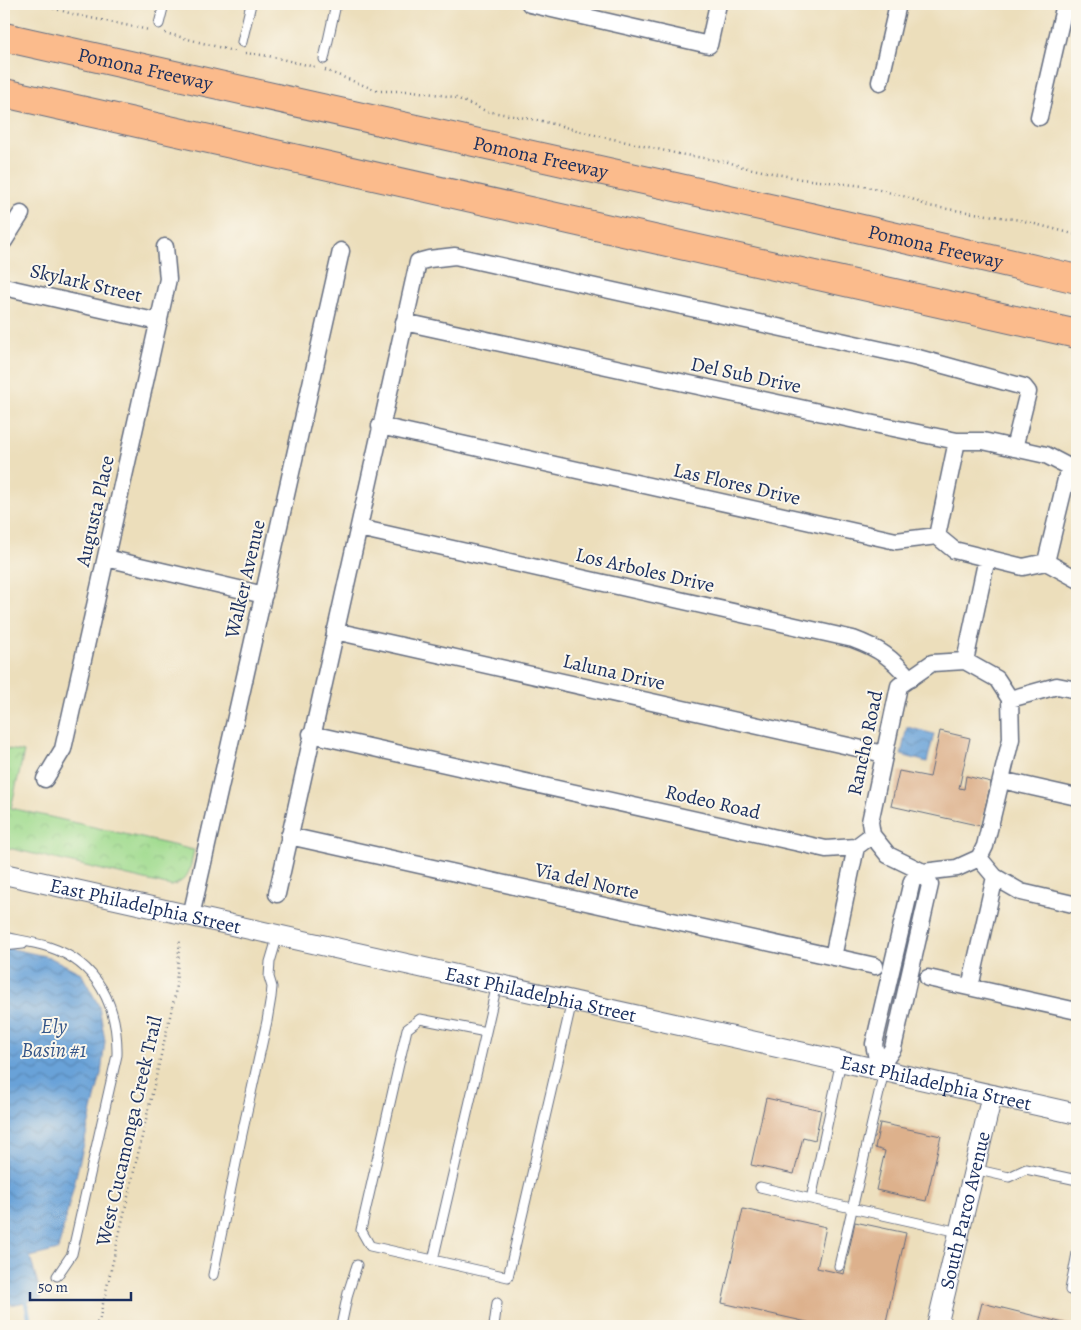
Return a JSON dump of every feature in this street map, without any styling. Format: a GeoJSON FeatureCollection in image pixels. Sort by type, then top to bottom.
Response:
{"type":"FeatureCollection","features":[{"type":"Feature","properties":{"kind":"highway","name":"Pomona Freeway"},"geometry":{"type":"LineString","coordinates":[[4,37],[814,218],[1077,279]]}},
{"type":"Feature","properties":{"kind":"highway"},"geometry":{"type":"LineString","coordinates":[[4,93],[1070,335]]}},
{"type":"Feature","properties":{"kind":"highway"},"geometry":{"type":"LineString","coordinates":[[814,218],[1077,260]]}},
{"type":"Feature","properties":{"kind":"street"},"geometry":{"type":"LineString","coordinates":[[530,4],[709,45],[718,4]]}},
{"type":"Feature","properties":{"kind":"street"},"geometry":{"type":"LineString","coordinates":[[880,82],[898,4]]}},
{"type":"Feature","properties":{"kind":"street"},"geometry":{"type":"LineString","coordinates":[[1039,117],[1065,4]]}},
{"type":"Feature","properties":{"kind":"street"},"geometry":{"type":"LineString","coordinates":[[4,241],[21,214]]}},
{"type":"Feature","properties":{"kind":"street","name":"Augusta Place"},"geometry":{"type":"LineString","coordinates":[[45,779],[63,749],[168,279],[165,247]]}},
{"type":"Feature","properties":{"kind":"street","name":"Walker Avenue"},"geometry":{"type":"LineString","coordinates":[[191,916],[341,251]]}},
{"type":"Feature","properties":{"kind":"street"},"geometry":{"type":"LineString","coordinates":[[277,894],[311,734],[336,631],[380,426],[418,262],[429,258],[455,256],[918,358],[1024,387],[1028,392],[1014,448]]}},
{"type":"Feature","properties":{"kind":"street","name":"Skylark Street"},"geometry":{"type":"LineString","coordinates":[[4,287],[159,322]]}},
{"type":"Feature","properties":{"kind":"street","name":"Del Sub Drive"},"geometry":{"type":"LineString","coordinates":[[404,322],[869,423],[957,441],[983,441],[1046,455],[1073,468]]}},
{"type":"Feature","properties":{"kind":"street","name":"Las Flores Drive"},"geometry":{"type":"LineString","coordinates":[[380,426],[896,541],[937,536]]}},
{"type":"Feature","properties":{"kind":"street"},"geometry":{"type":"LineString","coordinates":[[957,441],[937,536],[954,550],[1023,567],[1046,562],[1077,579]]}},
{"type":"Feature","properties":{"kind":"street"},"geometry":{"type":"LineString","coordinates":[[1046,562],[1073,468]]}},
{"type":"Feature","properties":{"kind":"street","name":"Los Arboles Drive"},"geometry":{"type":"LineString","coordinates":[[359,528],[853,638],[875,647],[895,662],[910,679]]}},
{"type":"Feature","properties":{"kind":"street"},"geometry":{"type":"LineString","coordinates":[[106,558],[264,595]]}},
{"type":"Feature","properties":{"kind":"street"},"geometry":{"type":"LineString","coordinates":[[833,957],[856,847],[872,835],[888,855],[924,872],[957,868],[979,858],[985,846],[1011,739],[1010,699],[997,679],[965,661],[987,558]]}},
{"type":"Feature","properties":{"kind":"street","name":"Laluna Drive"},"geometry":{"type":"LineString","coordinates":[[336,631],[884,754]]}},
{"type":"Feature","properties":{"kind":"street","name":"Rancho Road"},"geometry":{"type":"LineString","coordinates":[[872,835],[870,822],[898,686],[932,663],[965,661]]}},
{"type":"Feature","properties":{"kind":"street"},"geometry":{"type":"LineString","coordinates":[[1010,699],[1057,686],[1077,690]]}},
{"type":"Feature","properties":{"kind":"street","name":"Rodeo Road"},"geometry":{"type":"LineString","coordinates":[[311,734],[826,850],[856,847]]}},
{"type":"Feature","properties":{"kind":"street"},"geometry":{"type":"LineString","coordinates":[[1001,780],[1077,798]]}},
{"type":"Feature","properties":{"kind":"street","name":"Via del Norte"},"geometry":{"type":"LineString","coordinates":[[289,836],[874,966]]}},
{"type":"Feature","properties":{"kind":"street"},"geometry":{"type":"LineString","coordinates":[[979,858],[995,877],[1020,892],[1077,905]]}},
{"type":"Feature","properties":{"kind":"street"},"geometry":{"type":"LineString","coordinates":[[881,1070],[893,1048],[930,885],[924,872]]}},
{"type":"Feature","properties":{"kind":"street","name":"East Philadelphia Street"},"geometry":{"type":"LineString","coordinates":[[4,874],[1077,1114]]}},
{"type":"Feature","properties":{"kind":"street"},"geometry":{"type":"LineString","coordinates":[[970,987],[995,877]]}},
{"type":"Feature","properties":{"kind":"street"},"geometry":{"type":"LineString","coordinates":[[928,978],[1077,1011]]}},
{"type":"Feature","properties":{"kind":"street","name":"South Parco Avenue"},"geometry":{"type":"LineString","coordinates":[[937,1326],[992,1095]]}},
{"type":"Feature","properties":{"kind":"lane"},"geometry":{"type":"LineString","coordinates":[[159,28],[164,4]]}},
{"type":"Feature","properties":{"kind":"lane"},"geometry":{"type":"LineString","coordinates":[[242,42],[251,4]]}},
{"type":"Feature","properties":{"kind":"lane"},"geometry":{"type":"LineString","coordinates":[[324,59],[336,4]]}},
{"type":"Feature","properties":{"kind":"lane"},"geometry":{"type":"LineString","coordinates":[[213,1275],[267,1021],[272,987],[268,977],[270,962],[278,935]]}},
{"type":"Feature","properties":{"kind":"lane"},"geometry":{"type":"LineString","coordinates":[[4,937],[49,947],[74,959],[92,975],[106,995],[114,1015],[118,1034],[117,1054],[72,1254],[57,1276]]}},
{"type":"Feature","properties":{"kind":"lane"},"geometry":{"type":"LineString","coordinates":[[4,946],[31,943]]}},
{"type":"Feature","properties":{"kind":"lane"},"geometry":{"type":"LineString","coordinates":[[433,1260],[497,984]]}},
{"type":"Feature","properties":{"kind":"lane"},"geometry":{"type":"LineString","coordinates":[[486,1032],[420,1019],[407,1028],[361,1230],[370,1246],[508,1277],[572,1001]]}},
{"type":"Feature","properties":{"kind":"lane"},"geometry":{"type":"LineString","coordinates":[[811,1199],[841,1061]]}},
{"type":"Feature","properties":{"kind":"lane"},"geometry":{"type":"LineString","coordinates":[[839,1266],[853,1208],[881,1070]]}},
{"type":"Feature","properties":{"kind":"lane"},"geometry":{"type":"LineString","coordinates":[[974,1169],[1009,1177],[1026,1168],[1077,1180]]}},
{"type":"Feature","properties":{"kind":"lane"},"geometry":{"type":"LineString","coordinates":[[760,1187],[960,1232]]}},
{"type":"Feature","properties":{"kind":"lane"},"geometry":{"type":"LineString","coordinates":[[1077,1253],[1070,1290],[1077,1292]]}},
{"type":"Feature","properties":{"kind":"lane"},"geometry":{"type":"LineString","coordinates":[[341,1326],[348,1293],[357,1265]]}},
{"type":"Feature","properties":{"kind":"lane"},"geometry":{"type":"LineString","coordinates":[[494,1326],[497,1303]]}},
{"type":"Feature","properties":{"kind":"path"},"geometry":{"type":"LineString","coordinates":[[39,4],[76,15],[149,30]]}},
{"type":"Feature","properties":{"kind":"path"},"geometry":{"type":"LineString","coordinates":[[159,28],[238,52],[307,64],[346,77],[378,91],[413,91],[454,97],[486,111],[542,121],[679,154],[728,162],[800,179],[864,186],[928,206],[1020,220],[1077,235]]}},
{"type":"Feature","properties":{"kind":"path","name":"West Cucamonga Creek Trail"},"geometry":{"type":"LineString","coordinates":[[94,1326],[98,1321],[175,995],[180,939]]}},
{"type":"Feature","properties":{"kind":"green space"},"geometry":{"type":"Polygon","coordinates":[[[4,748],[24,752],[11,808],[194,850],[186,876],[171,886],[4,847],[4,748]]]}},
{"type":"Feature","properties":{"kind":"water"},"geometry":{"type":"Polygon","coordinates":[[[907,727],[934,734],[927,762],[901,755],[907,727]]]}},
{"type":"Feature","properties":{"kind":"water","name":"Ely Basin #1"},"geometry":{"type":"Polygon","coordinates":[[[4,947],[49,957],[81,973],[99,1006],[105,1041],[101,1074],[58,1250],[30,1257],[42,1298],[11,1305],[4,1287],[4,947]]]}},
{"type":"Feature","properties":{"kind":"building"},"geometry":{"type":"Polygon","coordinates":[[[940,731],[970,738],[959,788],[964,789],[966,776],[991,782],[981,826],[891,806],[899,771],[930,777],[940,731]]]}},
{"type":"Feature","properties":{"kind":"building"},"geometry":{"type":"Polygon","coordinates":[[[766,1098],[821,1110],[815,1140],[803,1137],[794,1174],[751,1165],[766,1098]]]}},
{"type":"Feature","properties":{"kind":"building"},"geometry":{"type":"Polygon","coordinates":[[[880,1123],[941,1136],[926,1201],[876,1190],[885,1151],[875,1148],[880,1123]]]}},
{"type":"Feature","properties":{"kind":"building"},"geometry":{"type":"Polygon","coordinates":[[[743,1209],[826,1227],[817,1268],[844,1274],[855,1222],[906,1233],[885,1326],[825,1326],[722,1303],[743,1209]]]}},
{"type":"Feature","properties":{"kind":"building"},"geometry":{"type":"Polygon","coordinates":[[[982,1303],[1076,1326],[976,1326],[982,1303]]]}},
{"type":"Feature","properties":{"kind":"waterway"},"geometry":{"type":"LineString","coordinates":[[26,1302],[31,1326]]}}]}
